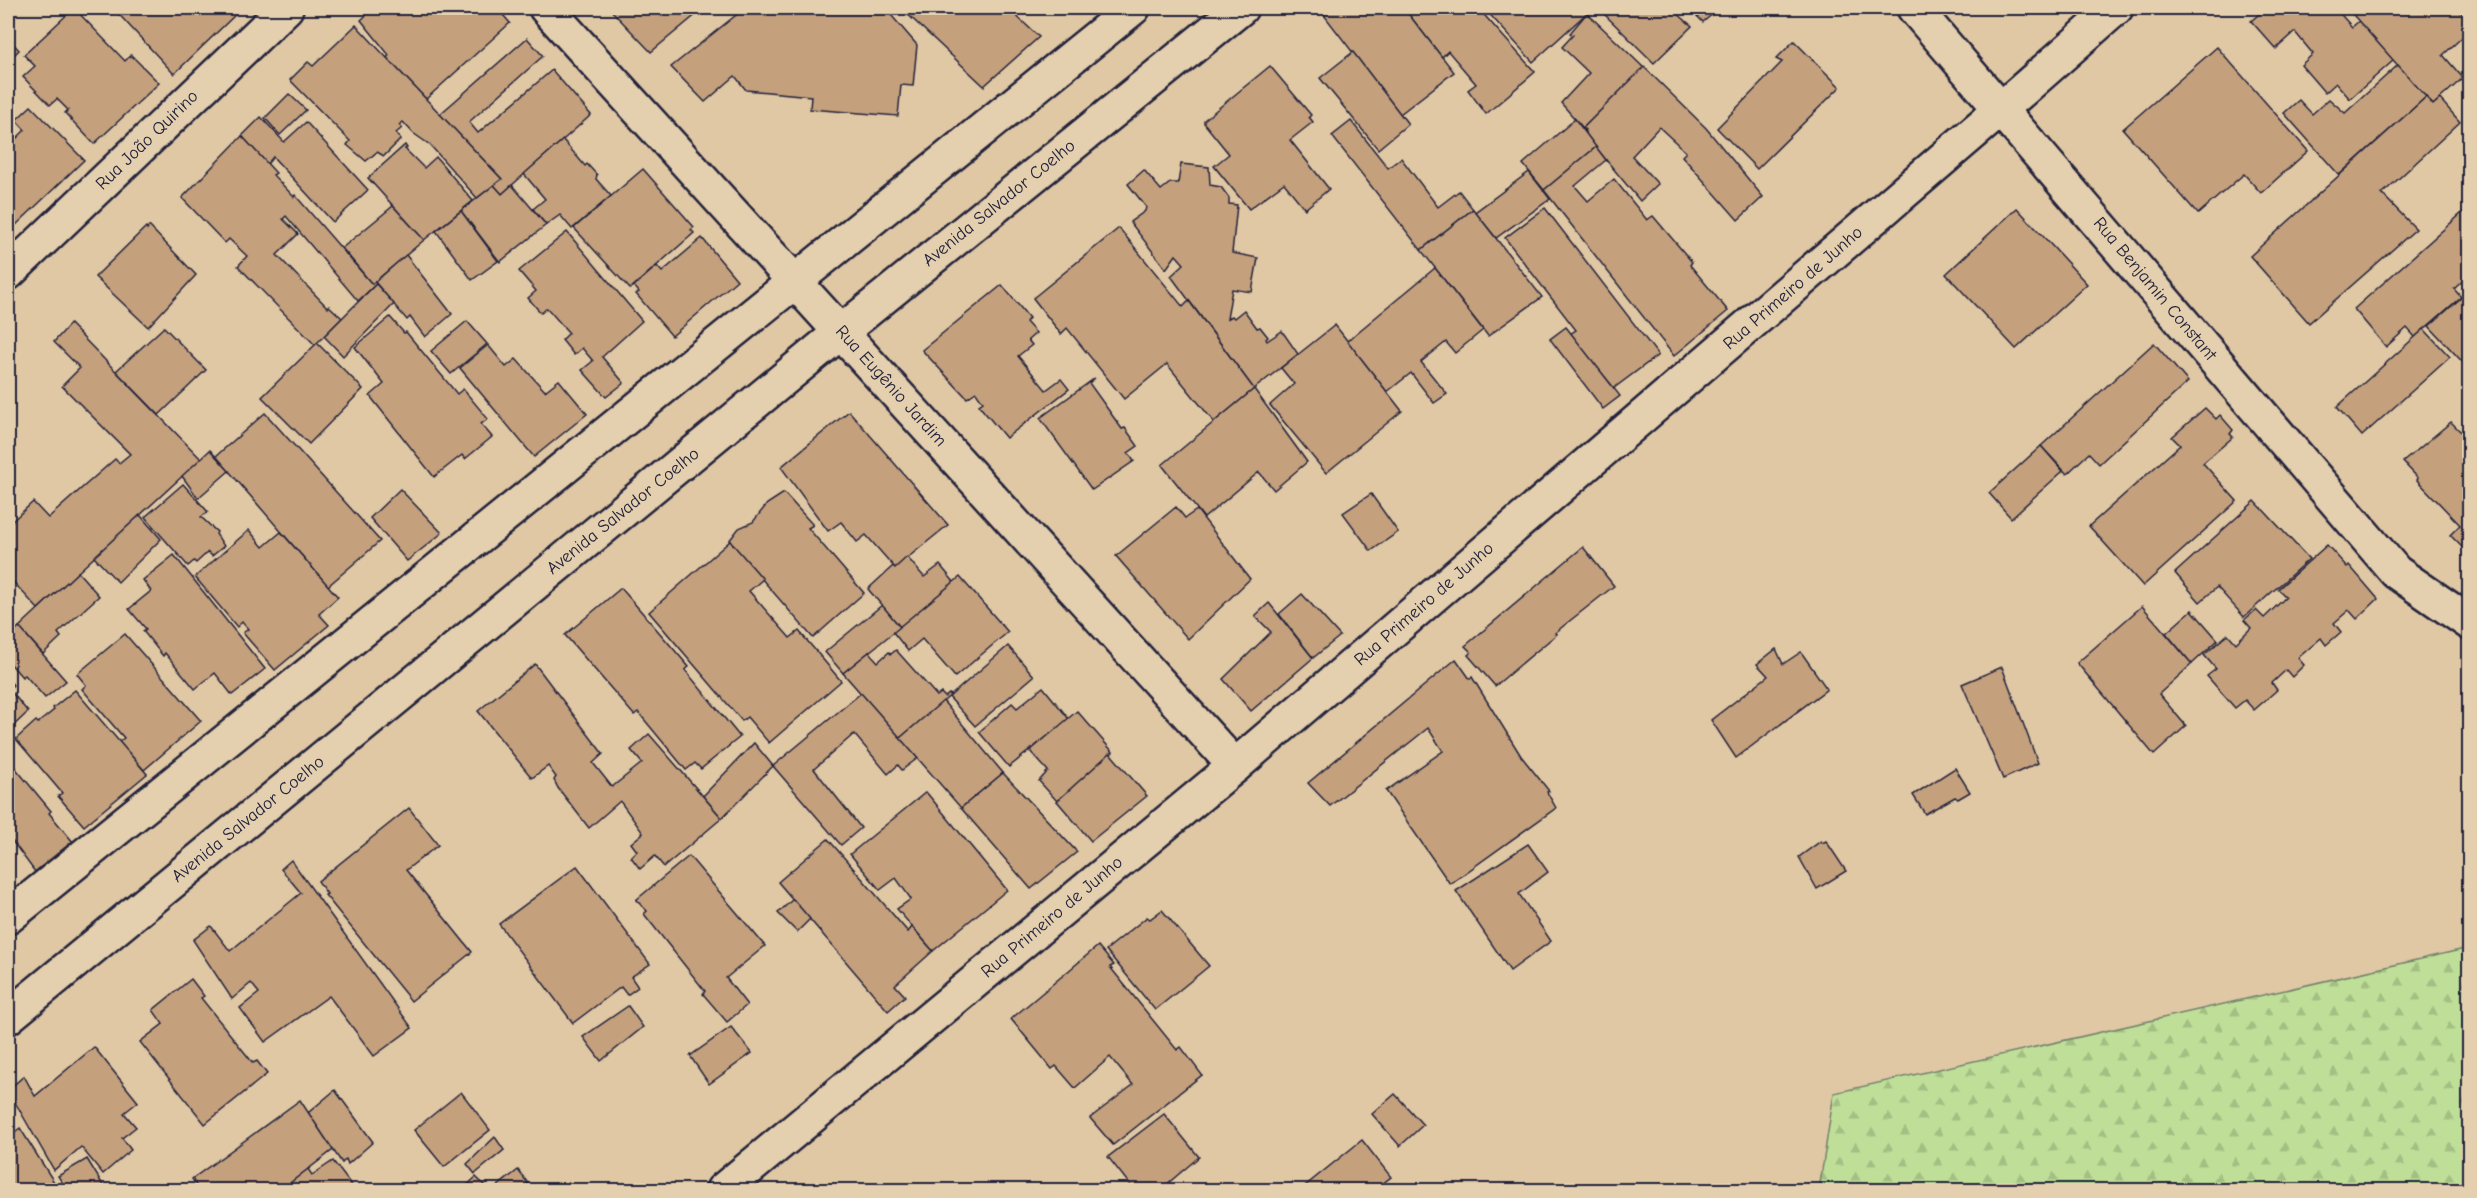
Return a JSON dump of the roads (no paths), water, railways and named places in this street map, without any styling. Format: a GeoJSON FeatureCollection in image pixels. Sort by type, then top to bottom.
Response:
{"type":"FeatureCollection","features":[{"type":"Feature","properties":{"kind":"street","name":"Rua João Quirino"},"geometry":{"type":"LineString","coordinates":[[8,273],[286,8]]}},
{"type":"Feature","properties":{"kind":"street","name":"Rua Eugênio Jardim"},"geometry":{"type":"LineString","coordinates":[[546,8],[797,281],[1235,766]]}},
{"type":"Feature","properties":{"kind":"street"},"geometry":{"type":"LineString","coordinates":[[8,917],[1133,8]]}},
{"type":"Feature","properties":{"kind":"street","name":"Avenida Salvador Coelho"},"geometry":{"type":"LineString","coordinates":[[8,1017],[842,331],[1241,8]]}},
{"type":"Feature","properties":{"kind":"street","name":"Rua Benjamin Constant"},"geometry":{"type":"LineString","coordinates":[[1914,8],[2396,572],[2469,623]]}},
{"type":"Feature","properties":{"kind":"street","name":"Rua Primeiro de Junho"},"geometry":{"type":"LineString","coordinates":[[723,1191],[1235,766],[2116,8]]}}]}
